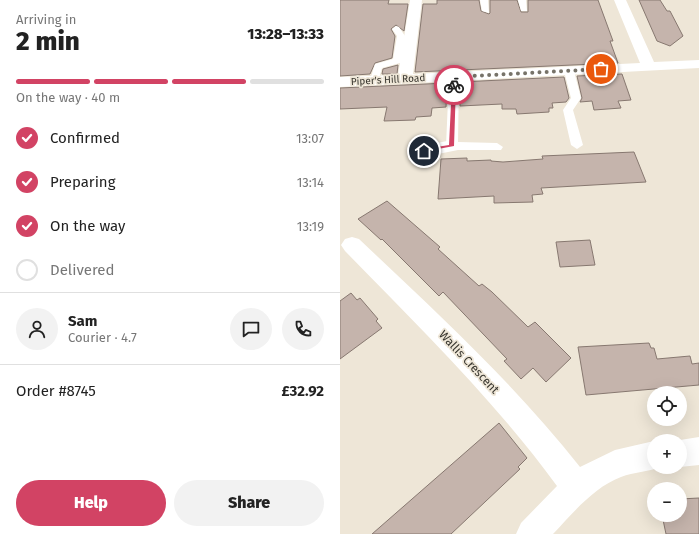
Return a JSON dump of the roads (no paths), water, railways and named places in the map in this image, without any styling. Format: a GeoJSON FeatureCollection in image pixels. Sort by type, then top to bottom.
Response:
{"type":"FeatureCollection","features":[{"type":"Feature","properties":{"kind":"street"},"geometry":{"type":"LineString","coordinates":[[405,79],[416,0]]}},
{"type":"Feature","properties":{"kind":"street"},"geometry":{"type":"LineString","coordinates":[[620,0],[649,66]]}},
{"type":"Feature","properties":{"kind":"street","name":"Piper's Hill Road"},"geometry":{"type":"LineString","coordinates":[[340,82],[699,64]]}},
{"type":"Feature","properties":{"kind":"street"},"geometry":{"type":"LineString","coordinates":[[424,151],[452,146]]}},
{"type":"Feature","properties":{"kind":"street","name":"Wallis Crescent"},"geometry":{"type":"LineString","coordinates":[[352,245],[453,344],[551,454],[576,487]]}},
{"type":"Feature","properties":{"kind":"street"},"geometry":{"type":"LineString","coordinates":[[687,452],[699,451]]}},
{"type":"Feature","properties":{"kind":"street"},"geometry":{"type":"LineString","coordinates":[[532,534],[576,487],[601,470],[635,458],[647,457]]}},
{"type":"Feature","properties":{"kind":"lane"},"geometry":{"type":"LineString","coordinates":[[484,0],[486,11]]}},
{"type":"Feature","properties":{"kind":"lane"},"geometry":{"type":"LineString","coordinates":[[522,0],[524,9]]}},
{"type":"Feature","properties":{"kind":"lane"},"geometry":{"type":"LineString","coordinates":[[375,80],[378,66],[397,61],[401,36],[396,29]]}},
{"type":"Feature","properties":{"kind":"lane"},"geometry":{"type":"LineString","coordinates":[[569,71],[576,98],[568,110],[577,145]]}},
{"type":"Feature","properties":{"kind":"lane"},"geometry":{"type":"LineString","coordinates":[[454,77],[452,146],[497,147]]}}]}
